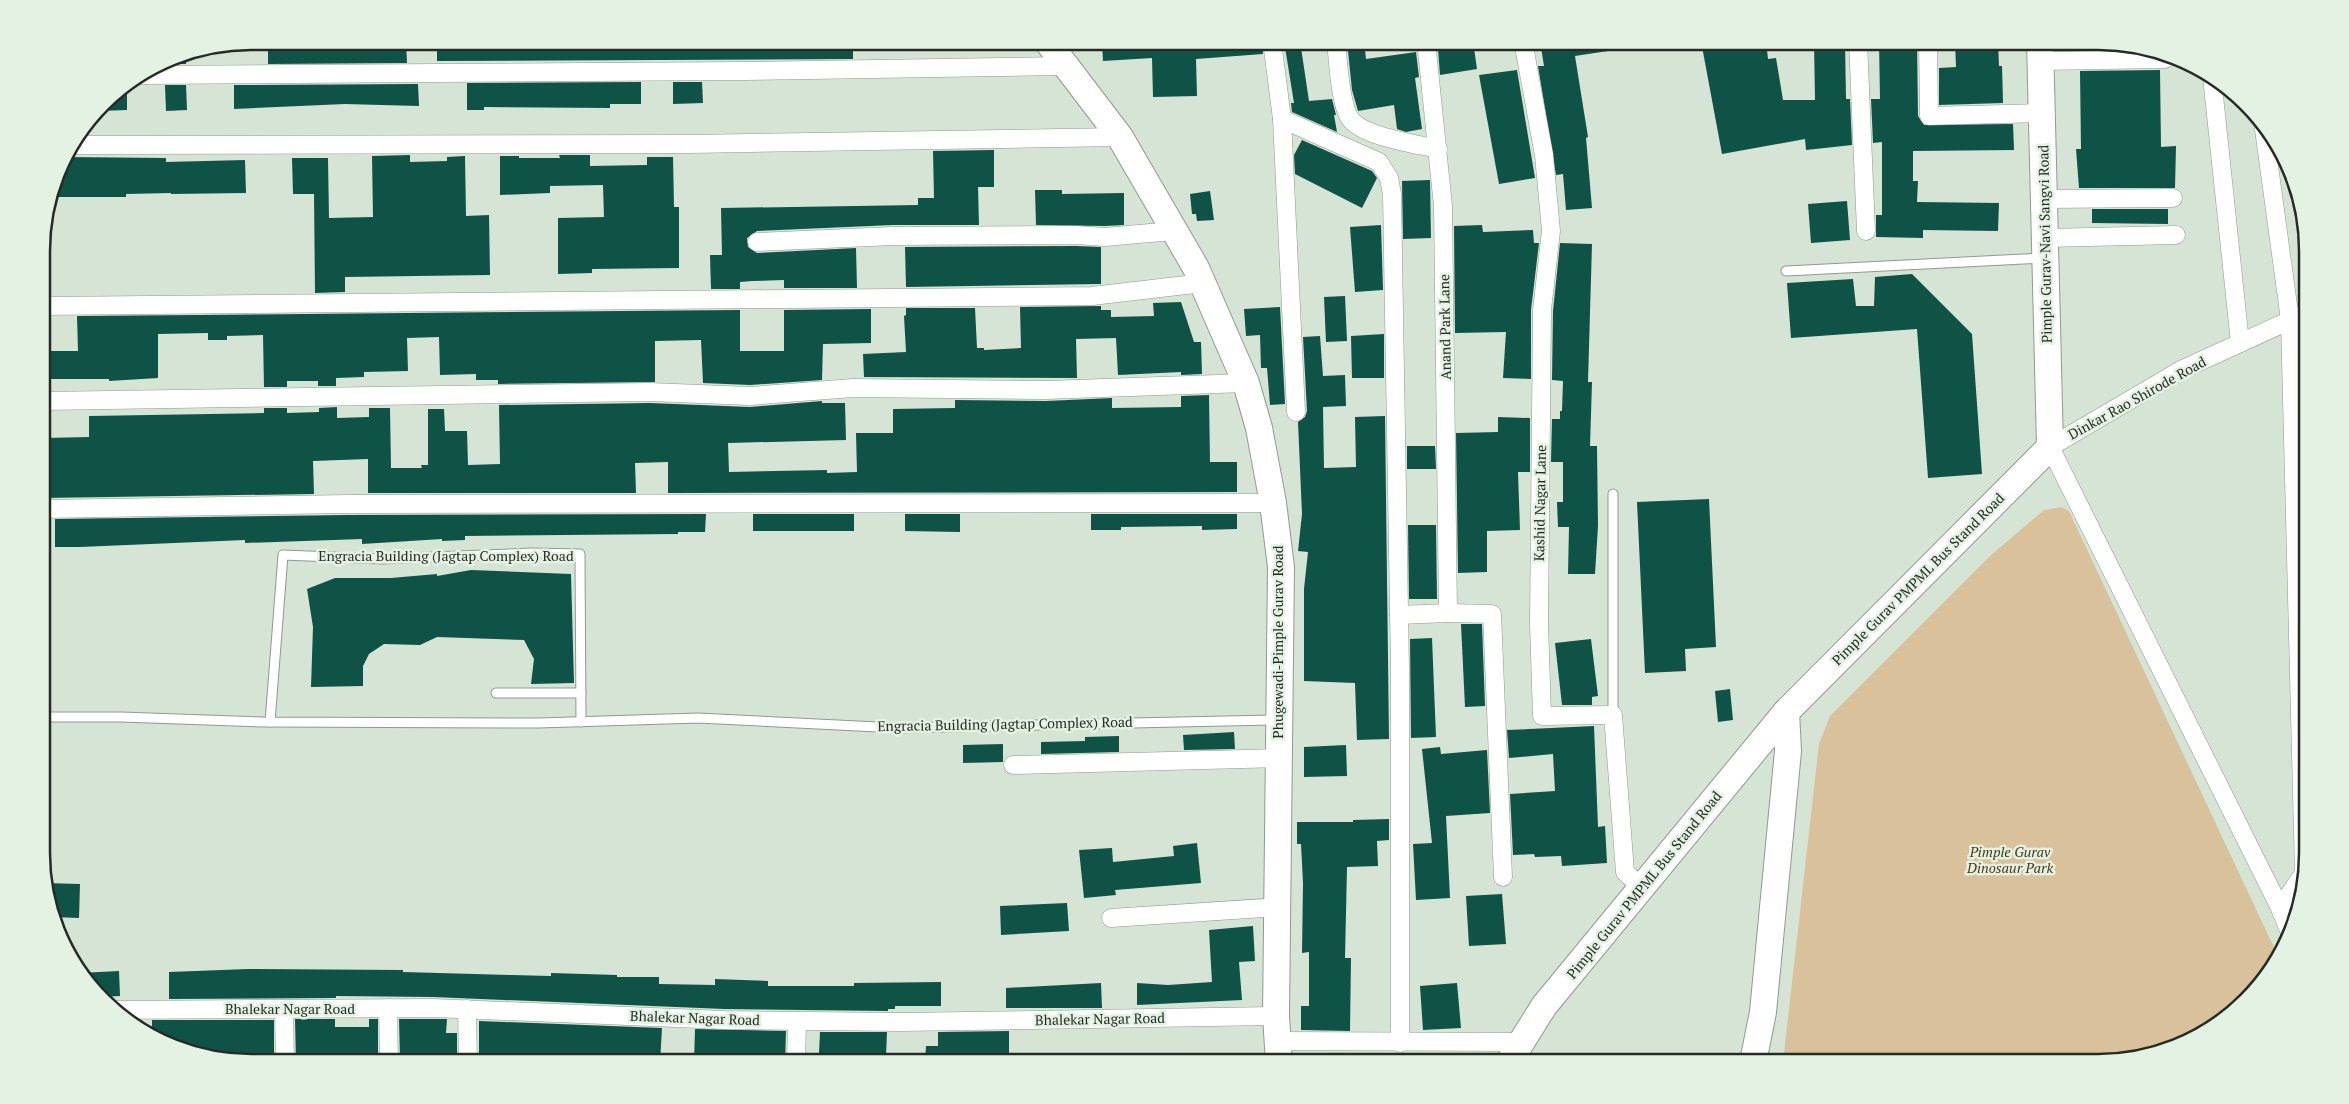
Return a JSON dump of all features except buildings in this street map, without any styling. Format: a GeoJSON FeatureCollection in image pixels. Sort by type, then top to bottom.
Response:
{"type":"FeatureCollection","features":[{"type":"Feature","properties":{"kind":"street","name":"Phugewadi-Pimple Gurav Road"},"geometry":{"type":"LineString","coordinates":[[1054,50],[1120,137],[1150,185],[1173,230],[1196,268],[1246,383],[1259,428],[1273,503],[1281,567],[1277,1040]]}},
{"type":"Feature","properties":{"kind":"street"},"geometry":{"type":"LineString","coordinates":[[1273,50],[1282,120],[1296,412]]}},
{"type":"Feature","properties":{"kind":"street"},"geometry":{"type":"LineString","coordinates":[[1337,50],[1344,103],[1348,117],[1356,126],[1370,132],[1438,149]]}},
{"type":"Feature","properties":{"kind":"street","name":"Anand Park Lane"},"geometry":{"type":"LineString","coordinates":[[1427,50],[1443,206],[1448,613]]}},
{"type":"Feature","properties":{"kind":"street","name":"Kashid Nagar Lane"},"geometry":{"type":"LineString","coordinates":[[1525,50],[1544,155],[1551,231],[1542,310],[1539,623],[1542,716],[1613,715]]}},
{"type":"Feature","properties":{"kind":"street"},"geometry":{"type":"LineString","coordinates":[[1858,50],[1866,231]]}},
{"type":"Feature","properties":{"kind":"street"},"geometry":{"type":"LineString","coordinates":[[1928,50],[1930,116],[2042,113]]}},
{"type":"Feature","properties":{"kind":"street"},"geometry":{"type":"LineString","coordinates":[[2040,51],[2154,58]]}},
{"type":"Feature","properties":{"kind":"street","name":"Pimple Gurav-Navi Sangvi Road"},"geometry":{"type":"LineString","coordinates":[[2040,51],[2050,447]]}},
{"type":"Feature","properties":{"kind":"street"},"geometry":{"type":"LineString","coordinates":[[154,75],[735,71],[1066,66]]}},
{"type":"Feature","properties":{"kind":"street"},"geometry":{"type":"LineString","coordinates":[[2213,86],[2240,343]]}},
{"type":"Feature","properties":{"kind":"street"},"geometry":{"type":"LineString","coordinates":[[1282,120],[1378,162],[1389,178],[1393,204],[1399,615],[1400,1043]]}},
{"type":"Feature","properties":{"kind":"street"},"geometry":{"type":"LineString","coordinates":[[80,145],[680,144],[1120,137]]}},
{"type":"Feature","properties":{"kind":"street"},"geometry":{"type":"LineString","coordinates":[[2265,140],[2290,320],[2299,535]]}},
{"type":"Feature","properties":{"kind":"street"},"geometry":{"type":"LineString","coordinates":[[2044,199],[2173,198]]}},
{"type":"Feature","properties":{"kind":"street"},"geometry":{"type":"LineString","coordinates":[[757,242],[893,236],[1076,235],[1105,237],[1173,230]]}},
{"type":"Feature","properties":{"kind":"street"},"geometry":{"type":"LineString","coordinates":[[2045,248],[2176,235]]}},
{"type":"Feature","properties":{"kind":"street"},"geometry":{"type":"LineString","coordinates":[[50,306],[1092,296],[1203,283]]}},
{"type":"Feature","properties":{"kind":"street","name":"Dinkar Rao Shirode Road"},"geometry":{"type":"LineString","coordinates":[[2050,447],[2181,370],[2299,316]]}},
{"type":"Feature","properties":{"kind":"street"},"geometry":{"type":"LineString","coordinates":[[50,401],[650,392],[750,396],[853,388],[1046,390],[1246,383]]}},
{"type":"Feature","properties":{"kind":"street"},"geometry":{"type":"LineString","coordinates":[[2050,447],[2286,923]]}},
{"type":"Feature","properties":{"kind":"street","name":"Pimple Gurav PMPML Bus Stand Road"},"geometry":{"type":"LineString","coordinates":[[1516,1052],[1544,1006],[1786,712],[2050,447]]}},
{"type":"Feature","properties":{"kind":"street"},"geometry":{"type":"LineString","coordinates":[[50,508],[348,504],[1273,503]]}},
{"type":"Feature","properties":{"kind":"street"},"geometry":{"type":"LineString","coordinates":[[1399,615],[1492,614],[1503,877]]}},
{"type":"Feature","properties":{"kind":"street"},"geometry":{"type":"LineString","coordinates":[[1755,1054],[1763,1012],[1788,750],[1786,712]]}},
{"type":"Feature","properties":{"kind":"street"},"geometry":{"type":"LineString","coordinates":[[1613,715],[1624,872],[1642,888]]}},
{"type":"Feature","properties":{"kind":"street"},"geometry":{"type":"LineString","coordinates":[[1012,765],[1279,758]]}},
{"type":"Feature","properties":{"kind":"street"},"geometry":{"type":"LineString","coordinates":[[2280,908],[2296,884]]}},
{"type":"Feature","properties":{"kind":"street"},"geometry":{"type":"LineString","coordinates":[[1111,918],[1278,907]]}},
{"type":"Feature","properties":{"kind":"street"},"geometry":{"type":"LineString","coordinates":[[388,1008],[389,1054]]}},
{"type":"Feature","properties":{"kind":"street"},"geometry":{"type":"LineString","coordinates":[[467,1009],[468,1054]]}},
{"type":"Feature","properties":{"kind":"street","name":"Bhalekar Nagar Road"},"geometry":{"type":"LineString","coordinates":[[125,1010],[467,1009],[724,1020],[901,1022],[1277,1040],[1400,1043],[1516,1052]]}},
{"type":"Feature","properties":{"kind":"street"},"geometry":{"type":"LineString","coordinates":[[284,1010],[285,1054]]}},
{"type":"Feature","properties":{"kind":"street"},"geometry":{"type":"LineString","coordinates":[[796,1054],[797,1021]]}},
{"type":"Feature","properties":{"kind":"lane"},"geometry":{"type":"LineString","coordinates":[[1786,271],[2045,248]]}},
{"type":"Feature","properties":{"kind":"lane"},"geometry":{"type":"LineString","coordinates":[[1613,494],[1613,715]]}},
{"type":"Feature","properties":{"kind":"lane","name":"Engracia Building (Jagtap Complex) Road"},"geometry":{"type":"LineString","coordinates":[[270,722],[283,555],[382,559],[532,553],[580,554],[581,722]]}},
{"type":"Feature","properties":{"kind":"lane"},"geometry":{"type":"LineString","coordinates":[[496,693],[581,693]]}},
{"type":"Feature","properties":{"kind":"lane","name":"Engracia Building (Jagtap Complex) Road"},"geometry":{"type":"LineString","coordinates":[[50,717],[270,722],[581,722],[698,718],[898,728],[1279,720]]}},
{"type":"Feature","properties":{"kind":"green space","name":"Pimple Gurav Dinosaur Park"},"geometry":{"type":"Polygon","coordinates":[[[2061,507],[2069,511],[2275,949],[2249,986],[2220,1013],[2199,1027],[2175,1039],[2137,1050],[2111,1054],[1784,1054],[1819,744],[1830,716],[1990,556],[2044,510],[2061,507]]]}}]}
